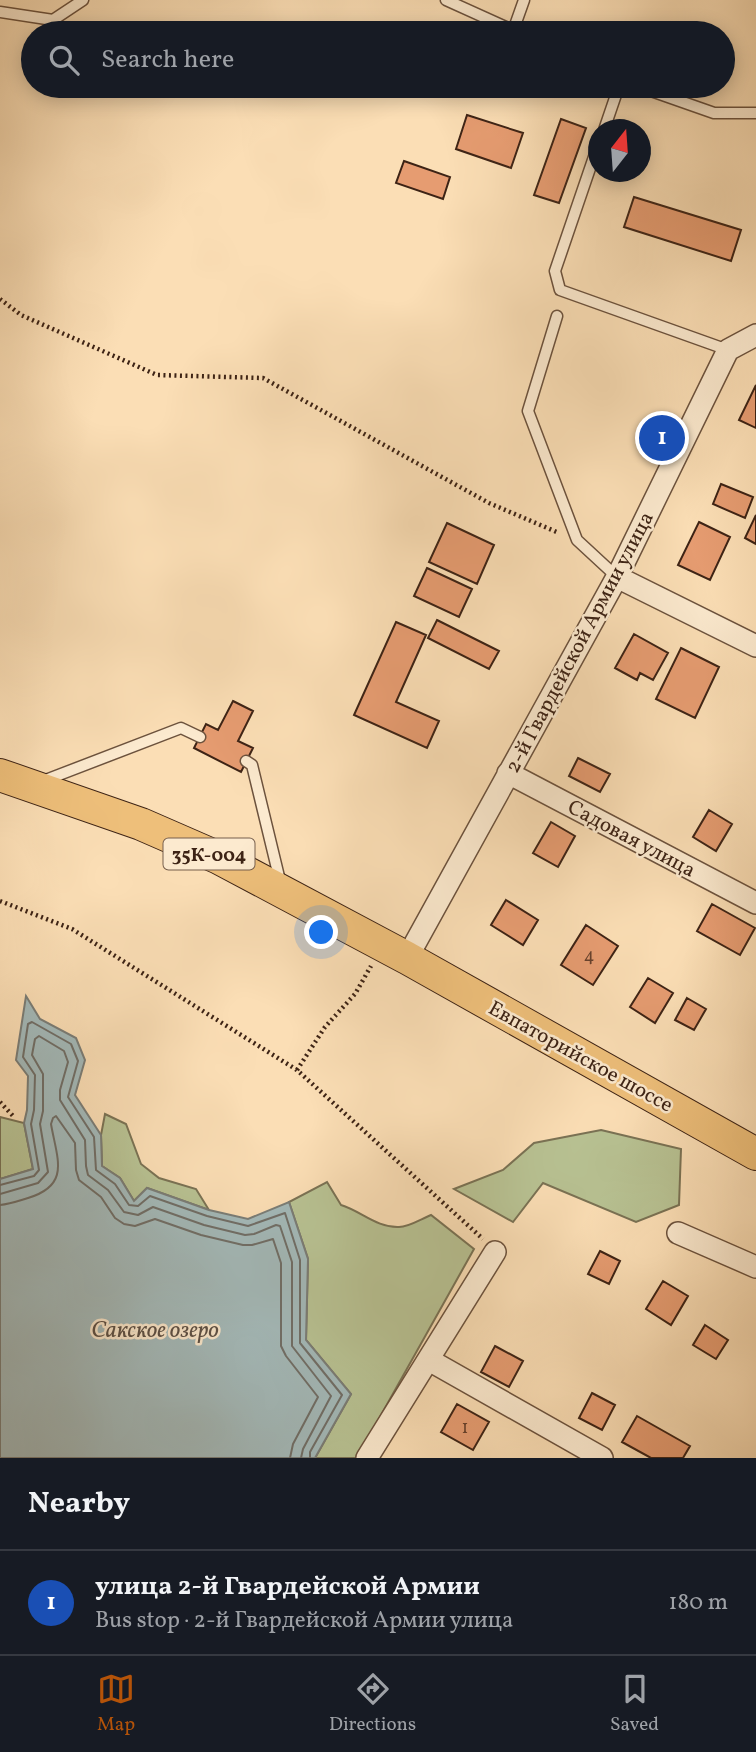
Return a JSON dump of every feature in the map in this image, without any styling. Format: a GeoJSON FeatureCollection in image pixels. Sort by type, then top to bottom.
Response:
{"type":"FeatureCollection","features":[{"type":"Feature","properties":{"kind":"main road","name":"35К-004"},"geometry":{"type":"LineString","coordinates":[[0,775],[141,824],[219,858],[395,952]]}},
{"type":"Feature","properties":{"kind":"main road","name":"Евпаторийское шоссе"},"geometry":{"type":"LineString","coordinates":[[395,952],[756,1154]]}},
{"type":"Feature","properties":{"kind":"street"},"geometry":{"type":"LineString","coordinates":[[728,351],[756,335]]}},
{"type":"Feature","properties":{"kind":"street","name":"2-й Гвардейской Армии улица"},"geometry":{"type":"LineString","coordinates":[[395,952],[508,773],[617,577],[728,351]]}},
{"type":"Feature","properties":{"kind":"street"},"geometry":{"type":"LineString","coordinates":[[617,577],[756,646]]}},
{"type":"Feature","properties":{"kind":"street","name":"Садовая улица"},"geometry":{"type":"LineString","coordinates":[[508,773],[756,903]]}},
{"type":"Feature","properties":{"kind":"street"},"geometry":{"type":"LineString","coordinates":[[678,1233],[756,1267]]}},
{"type":"Feature","properties":{"kind":"street"},"geometry":{"type":"LineString","coordinates":[[367,1458],[495,1252]]}},
{"type":"Feature","properties":{"kind":"street"},"geometry":{"type":"LineString","coordinates":[[429,1360],[602,1458]]}},
{"type":"Feature","properties":{"kind":"lane"},"geometry":{"type":"LineString","coordinates":[[0,12],[53,20],[83,0]]}},
{"type":"Feature","properties":{"kind":"lane"},"geometry":{"type":"LineString","coordinates":[[446,0],[492,21]]}},
{"type":"Feature","properties":{"kind":"lane"},"geometry":{"type":"LineString","coordinates":[[519,21],[524,0]]}},
{"type":"Feature","properties":{"kind":"lane"},"geometry":{"type":"LineString","coordinates":[[608,119],[615,98]]}},
{"type":"Feature","properties":{"kind":"lane"},"geometry":{"type":"LineString","coordinates":[[671,98],[714,113],[756,113]]}},
{"type":"Feature","properties":{"kind":"lane"},"geometry":{"type":"LineString","coordinates":[[588,174],[555,271],[560,290],[728,351]]}},
{"type":"Feature","properties":{"kind":"lane"},"geometry":{"type":"LineString","coordinates":[[557,316],[528,411],[577,540],[617,577]]}},
{"type":"Feature","properties":{"kind":"lane"},"geometry":{"type":"LineString","coordinates":[[34,785],[181,728],[200,737]]}},
{"type":"Feature","properties":{"kind":"lane"},"geometry":{"type":"LineString","coordinates":[[246,761],[252,765],[282,891]]}},
{"type":"Feature","properties":{"kind":"path"},"geometry":{"type":"LineString","coordinates":[[0,299],[21,315],[158,375],[263,378],[489,503],[577,540]]}},
{"type":"Feature","properties":{"kind":"path"},"geometry":{"type":"LineString","coordinates":[[0,904],[72,929],[297,1070],[495,1252]]}},
{"type":"Feature","properties":{"kind":"path"},"geometry":{"type":"LineString","coordinates":[[297,1070],[325,1027],[395,952]]}},
{"type":"Feature","properties":{"kind":"path"},"geometry":{"type":"LineString","coordinates":[[0,1102],[13,1116]]}},
{"type":"Feature","properties":{"kind":"green space"},"geometry":{"type":"Polygon","coordinates":[[[105,1114],[126,1124],[141,1164],[159,1178],[196,1189],[209,1210],[147,1188],[134,1201],[120,1178],[102,1166],[101,1135],[105,1114]]]}},
{"type":"Feature","properties":{"kind":"green space"},"geometry":{"type":"Polygon","coordinates":[[[0,1117],[24,1123],[33,1169],[0,1179],[0,1117]]]}},
{"type":"Feature","properties":{"kind":"green space"},"geometry":{"type":"Polygon","coordinates":[[[601,1130],[681,1149],[679,1205],[636,1222],[543,1183],[513,1222],[454,1189],[503,1170],[534,1143],[601,1130]]]}},
{"type":"Feature","properties":{"kind":"green space"},"geometry":{"type":"Polygon","coordinates":[[[327,1182],[341,1205],[376,1222],[391,1227],[403,1227],[431,1215],[474,1249],[357,1458],[315,1458],[351,1394],[306,1340],[308,1259],[289,1202],[327,1182]]]}},
{"type":"Feature","properties":{"kind":"water","name":"Сакское озеро"},"geometry":{"type":"Polygon","coordinates":[[[26,996],[40,1019],[76,1038],[85,1060],[75,1095],[101,1135],[102,1166],[120,1178],[134,1201],[147,1188],[209,1210],[248,1219],[289,1202],[308,1259],[306,1340],[351,1394],[315,1458],[0,1458],[0,1179],[33,1169],[24,1123],[28,1076],[16,1060],[26,996]]]}},
{"type":"Feature","properties":{"kind":"building"},"geometry":{"type":"Polygon","coordinates":[[[467,115],[523,133],[511,168],[456,149],[467,115]]]}},
{"type":"Feature","properties":{"kind":"building"},"geometry":{"type":"Polygon","coordinates":[[[561,119],[586,128],[559,203],[534,195],[561,119]]]}},
{"type":"Feature","properties":{"kind":"building"},"geometry":{"type":"Polygon","coordinates":[[[404,161],[450,177],[443,199],[396,183],[404,161]]]}},
{"type":"Feature","properties":{"kind":"building"},"geometry":{"type":"Polygon","coordinates":[[[634,197],[741,230],[731,261],[624,227],[634,197]]]}},
{"type":"Feature","properties":{"kind":"building"},"geometry":{"type":"Polygon","coordinates":[[[756,385],[756,428],[739,420],[756,385]]]}},
{"type":"Feature","properties":{"kind":"building"},"geometry":{"type":"Polygon","coordinates":[[[721,484],[753,497],[745,518],[713,504],[721,484]]]}},
{"type":"Feature","properties":{"kind":"building"},"geometry":{"type":"Polygon","coordinates":[[[756,515],[756,544],[745,538],[756,515]]]}},
{"type":"Feature","properties":{"kind":"building"},"geometry":{"type":"Polygon","coordinates":[[[699,522],[730,537],[710,580],[678,565],[699,522]]]}},
{"type":"Feature","properties":{"kind":"building"},"geometry":{"type":"Polygon","coordinates":[[[447,523],[494,545],[477,584],[429,562],[447,523]]]}},
{"type":"Feature","properties":{"kind":"building"},"geometry":{"type":"Polygon","coordinates":[[[427,568],[472,589],[459,617],[414,596],[427,568]]]}},
{"type":"Feature","properties":{"kind":"building"},"geometry":{"type":"Polygon","coordinates":[[[437,620],[499,651],[489,669],[428,638],[437,620]]]}},
{"type":"Feature","properties":{"kind":"building"},"geometry":{"type":"Polygon","coordinates":[[[396,622],[426,635],[396,702],[439,721],[427,748],[354,715],[396,622]]]}},
{"type":"Feature","properties":{"kind":"building"},"geometry":{"type":"Polygon","coordinates":[[[634,634],[668,653],[653,680],[640,673],[637,680],[615,668],[634,634]]]}},
{"type":"Feature","properties":{"kind":"building"},"geometry":{"type":"Polygon","coordinates":[[[681,648],[719,667],[695,718],[656,699],[681,648]]]}},
{"type":"Feature","properties":{"kind":"building"},"geometry":{"type":"Polygon","coordinates":[[[233,701],[253,711],[238,741],[253,748],[241,772],[194,748],[206,724],[218,730],[233,701]]]}},
{"type":"Feature","properties":{"kind":"building"},"geometry":{"type":"Polygon","coordinates":[[[578,758],[610,774],[600,792],[569,776],[578,758]]]}},
{"type":"Feature","properties":{"kind":"building"},"geometry":{"type":"Polygon","coordinates":[[[709,810],[732,824],[716,851],[693,837],[709,810]]]}},
{"type":"Feature","properties":{"kind":"building"},"geometry":{"type":"Polygon","coordinates":[[[551,822],[575,836],[558,867],[533,853],[551,822]]]}},
{"type":"Feature","properties":{"kind":"building"},"geometry":{"type":"Polygon","coordinates":[[[506,900],[538,920],[523,945],[491,925],[506,900]]]}},
{"type":"Feature","properties":{"kind":"building"},"geometry":{"type":"Polygon","coordinates":[[[712,904],[755,928],[740,955],[697,931],[712,904]]]}},
{"type":"Feature","properties":{"kind":"building"},"geometry":{"type":"Polygon","coordinates":[[[586,925],[618,946],[593,985],[561,965],[586,925]]]}},
{"type":"Feature","properties":{"kind":"building"},"geometry":{"type":"Polygon","coordinates":[[[648,978],[673,993],[655,1023],[630,1007],[648,978]]]}},
{"type":"Feature","properties":{"kind":"building"},"geometry":{"type":"Polygon","coordinates":[[[687,998],[706,1009],[694,1030],[675,1020],[687,998]]]}},
{"type":"Feature","properties":{"kind":"building"},"geometry":{"type":"Polygon","coordinates":[[[600,1251],[620,1261],[609,1284],[588,1274],[600,1251]]]}},
{"type":"Feature","properties":{"kind":"building"},"geometry":{"type":"Polygon","coordinates":[[[663,1281],[688,1296],[671,1325],[646,1309],[663,1281]]]}},
{"type":"Feature","properties":{"kind":"building"},"geometry":{"type":"Polygon","coordinates":[[[705,1325],[728,1340],[716,1359],[693,1345],[705,1325]]]}},
{"type":"Feature","properties":{"kind":"building"},"geometry":{"type":"Polygon","coordinates":[[[495,1346],[523,1361],[509,1387],[481,1372],[495,1346]]]}},
{"type":"Feature","properties":{"kind":"building"},"geometry":{"type":"Polygon","coordinates":[[[592,1393],[615,1405],[602,1430],[579,1418],[592,1393]]]}},
{"type":"Feature","properties":{"kind":"building"},"geometry":{"type":"Polygon","coordinates":[[[457,1404],[489,1422],[473,1450],[441,1432],[457,1404]]]}},
{"type":"Feature","properties":{"kind":"building"},"geometry":{"type":"Polygon","coordinates":[[[637,1416],[690,1446],[683,1458],[651,1458],[622,1442],[637,1416]]]}},
{"type":"Feature","properties":{"kind":"place","name":"улица 2-й Гвардейской Армии"},"geometry":{"type":"Point","coordinates":[662,438]}}]}
